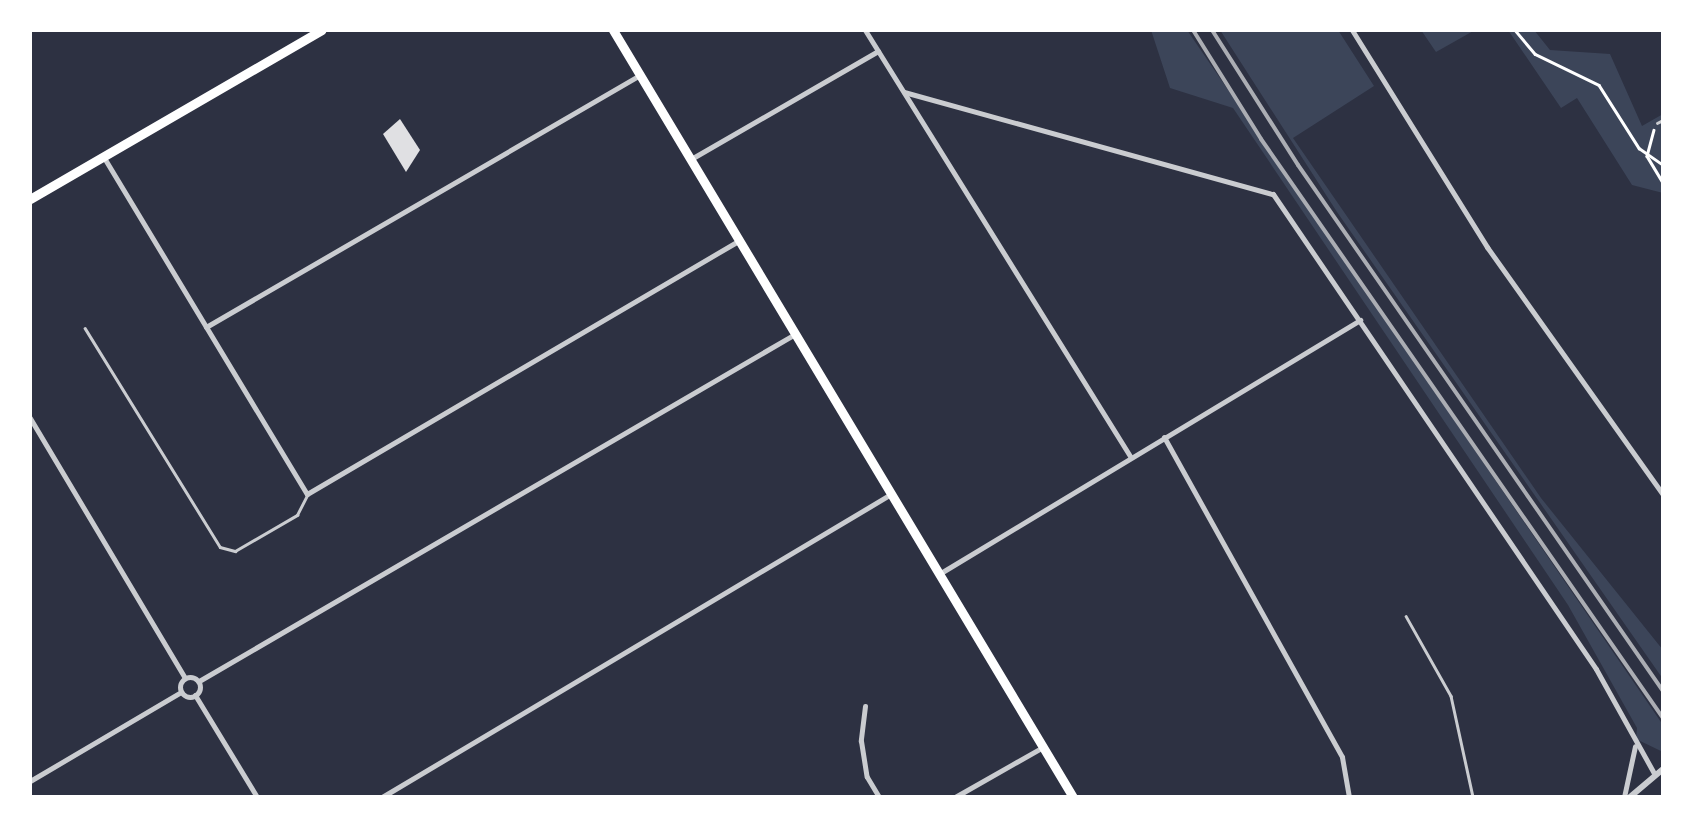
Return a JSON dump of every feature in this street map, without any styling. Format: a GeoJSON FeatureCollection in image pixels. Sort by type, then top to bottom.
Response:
{"type":"FeatureCollection","features":[{"type":"Feature","properties":{"kind":"main road"},"geometry":{"type":"LineString","coordinates":[[30,199],[321,30]]}},
{"type":"Feature","properties":{"kind":"main road"},"geometry":{"type":"LineString","coordinates":[[613,30],[1073,797]]}},
{"type":"Feature","properties":{"kind":"street"},"geometry":{"type":"LineString","coordinates":[[865,30],[1130,456]]}},
{"type":"Feature","properties":{"kind":"street"},"geometry":{"type":"LineString","coordinates":[[1352,30],[1487,247],[1663,495]]}},
{"type":"Feature","properties":{"kind":"street"},"geometry":{"type":"LineString","coordinates":[[691,160],[878,51]]}},
{"type":"Feature","properties":{"kind":"street"},"geometry":{"type":"LineString","coordinates":[[206,326],[640,75]]}},
{"type":"Feature","properties":{"kind":"street"},"geometry":{"type":"LineString","coordinates":[[904,92],[1273,194],[1596,670],[1635,746],[1655,775]]}},
{"type":"Feature","properties":{"kind":"street"},"geometry":{"type":"LineString","coordinates":[[103,156],[308,494],[740,240]]}},
{"type":"Feature","properties":{"kind":"street"},"geometry":{"type":"LineString","coordinates":[[939,574],[1360,320]]}},
{"type":"Feature","properties":{"kind":"street"},"geometry":{"type":"LineString","coordinates":[[195,696],[199,682],[795,334]]}},
{"type":"Feature","properties":{"kind":"street"},"geometry":{"type":"LineString","coordinates":[[30,418],[185,678],[199,682]]}},
{"type":"Feature","properties":{"kind":"street"},"geometry":{"type":"LineString","coordinates":[[1164,436],[1342,757],[1349,797]]}},
{"type":"Feature","properties":{"kind":"street"},"geometry":{"type":"LineString","coordinates":[[382,797],[891,494]]}},
{"type":"Feature","properties":{"kind":"street"},"geometry":{"type":"LineString","coordinates":[[30,782],[181,692],[185,678]]}},
{"type":"Feature","properties":{"kind":"street"},"geometry":{"type":"LineString","coordinates":[[181,692],[195,696],[257,797]]}},
{"type":"Feature","properties":{"kind":"street"},"geometry":{"type":"LineString","coordinates":[[865,706],[862,741],[867,777],[879,797]]}},
{"type":"Feature","properties":{"kind":"street"},"geometry":{"type":"LineString","coordinates":[[956,797],[1043,746]]}},
{"type":"Feature","properties":{"kind":"street"},"geometry":{"type":"LineString","coordinates":[[1627,797],[1635,746]]}},
{"type":"Feature","properties":{"kind":"street"},"geometry":{"type":"LineString","coordinates":[[1627,797],[1663,769]]}},
{"type":"Feature","properties":{"kind":"lane"},"geometry":{"type":"LineString","coordinates":[[1657,123],[1663,120]]}},
{"type":"Feature","properties":{"kind":"lane"},"geometry":{"type":"LineString","coordinates":[[85,328],[220,547],[236,550],[296,515],[308,494]]}},
{"type":"Feature","properties":{"kind":"lane"},"geometry":{"type":"LineString","coordinates":[[1406,616],[1451,696],[1473,797]]}},
{"type":"Feature","properties":{"kind":"lane"},"geometry":{"type":"LineString","coordinates":[[1655,775],[1663,782]]}},
{"type":"Feature","properties":{"kind":"path"},"geometry":{"type":"LineString","coordinates":[[1515,30],[1534,54],[1599,84],[1663,183]]}},
{"type":"Feature","properties":{"kind":"path"},"geometry":{"type":"LineString","coordinates":[[1648,156],[1657,123]]}},
{"type":"Feature","properties":{"kind":"path"},"geometry":{"type":"LineString","coordinates":[[1648,156],[1663,165]]}},
{"type":"Feature","properties":{"kind":"shaded area"},"geometry":{"type":"Polygon","coordinates":[[[1151,30],[1187,30],[1663,725],[1663,752],[1636,739],[1637,728],[1568,605],[1233,108],[1170,88],[1151,30]]]}},
{"type":"Feature","properties":{"kind":"shaded area"},"geometry":{"type":"Polygon","coordinates":[[[1220,30],[1338,30],[1374,86],[1293,138],[1541,498],[1663,650],[1663,679],[1337,212],[1220,30]]]}},
{"type":"Feature","properties":{"kind":"shaded area"},"geometry":{"type":"Polygon","coordinates":[[[1421,30],[1475,30],[1436,52],[1421,30]]]}},
{"type":"Feature","properties":{"kind":"shaded area"},"geometry":{"type":"Polygon","coordinates":[[[1508,30],[1534,30],[1550,50],[1610,54],[1642,126],[1663,114],[1663,193],[1632,185],[1577,98],[1561,108],[1508,30]]]}},
{"type":"Feature","properties":{"kind":"building"},"geometry":{"type":"Polygon","coordinates":[[[400,119],[420,150],[406,172],[383,134],[400,119]]]}},
{"type":"Feature","properties":{"kind":"railway"},"geometry":{"type":"LineString","coordinates":[[1193,30],[1261,139],[1663,718]]}},
{"type":"Feature","properties":{"kind":"railway"},"geometry":{"type":"LineString","coordinates":[[1212,30],[1298,165],[1663,691]]}}]}
